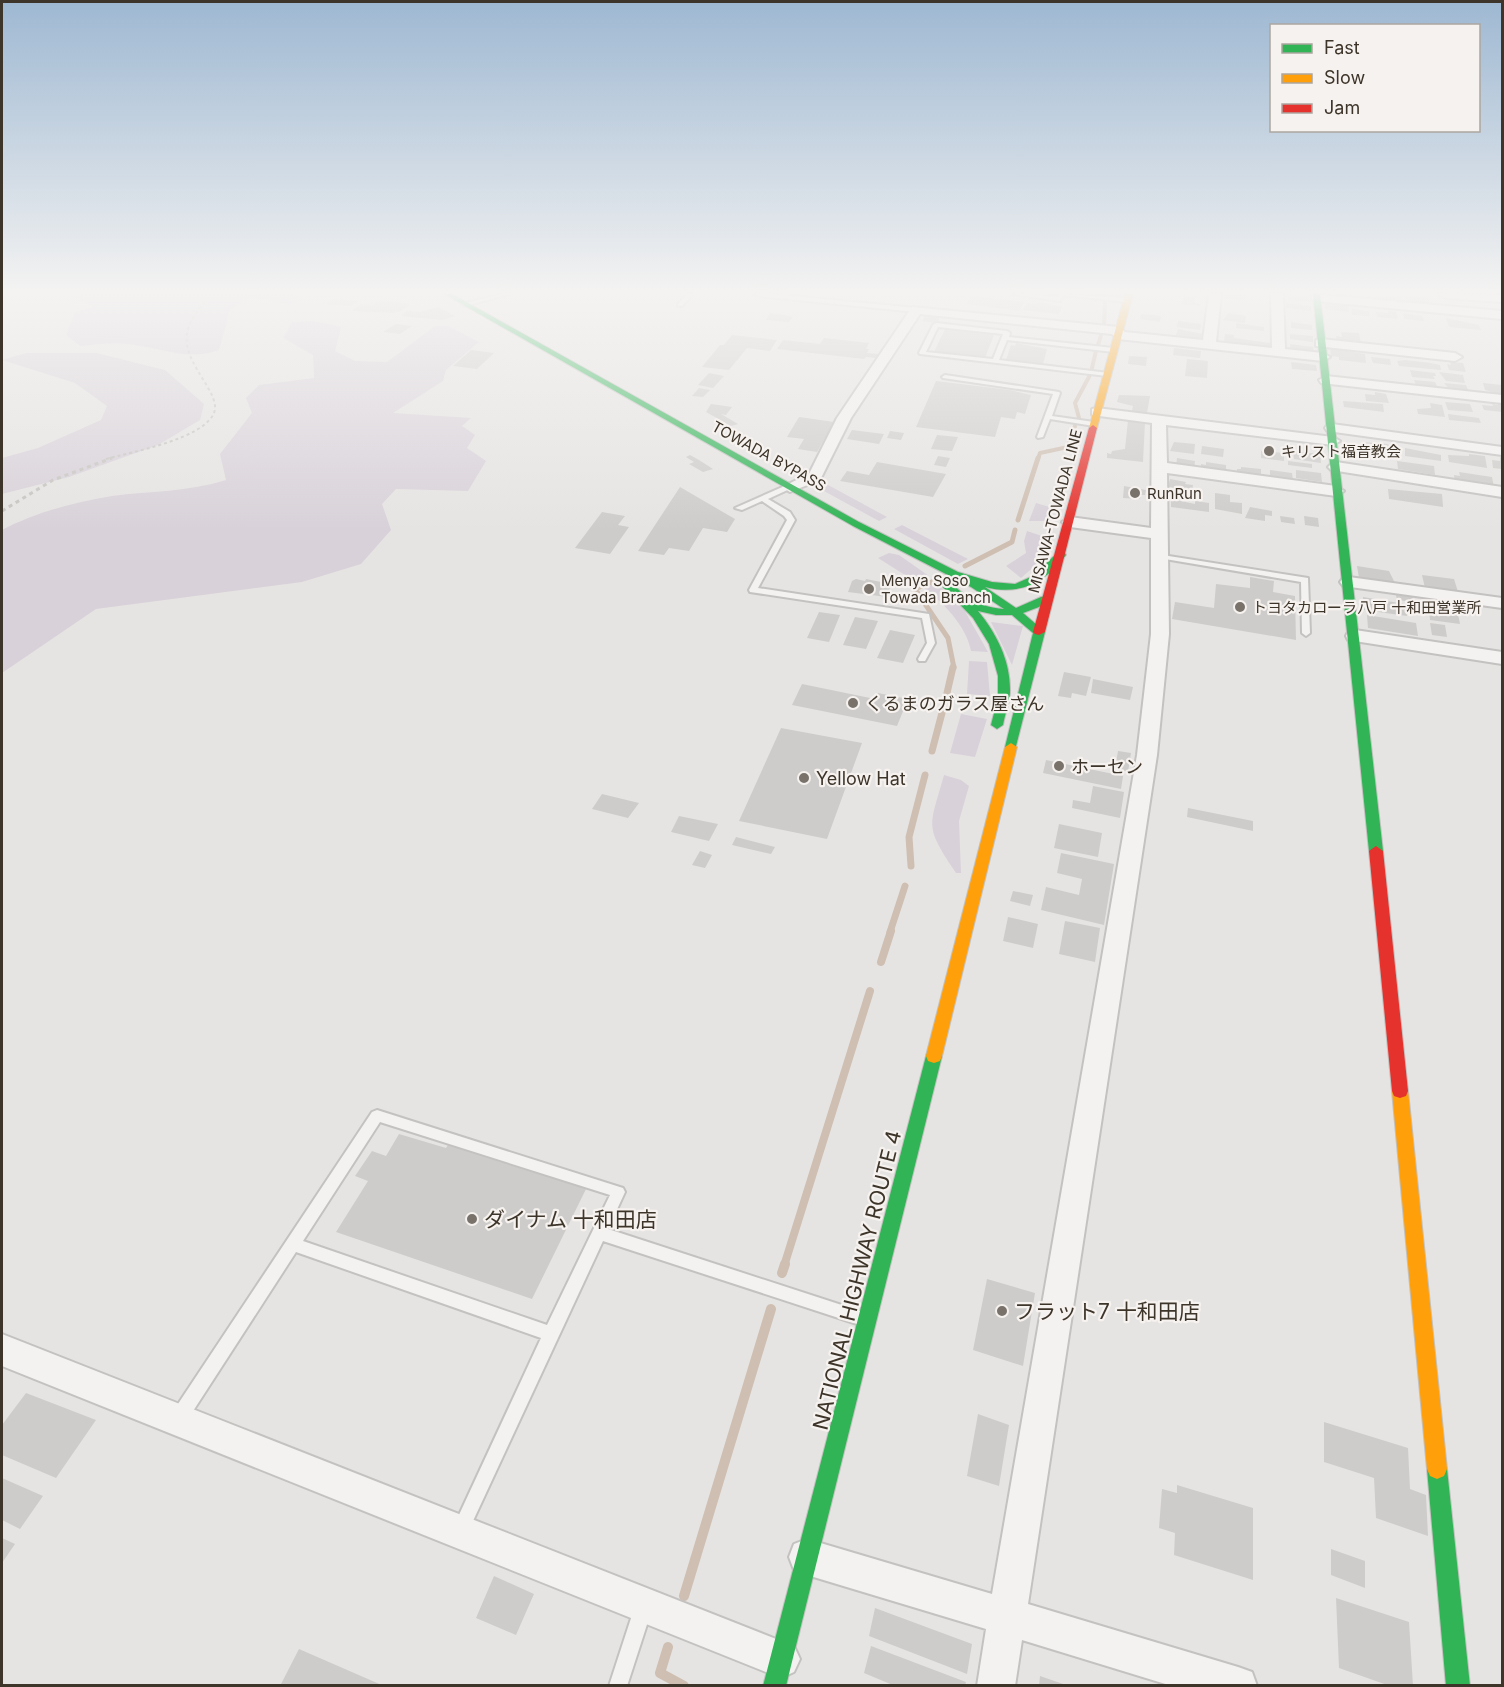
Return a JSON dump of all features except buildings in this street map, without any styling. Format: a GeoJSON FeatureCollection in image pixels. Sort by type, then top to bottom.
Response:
{"type":"FeatureCollection","features":[{"type":"Feature","properties":{"kind":"main road","name":"TOWADA BYPASS"},"geometry":{"type":"LineString","coordinates":[[587,373],[893,544],[946,570],[1019,613],[1039,632]]}},
{"type":"Feature","properties":{"kind":"main road"},"geometry":{"type":"LineString","coordinates":[[1325,373],[1336,466],[1336,491],[1355,636],[1458,1686]]}},
{"type":"Feature","properties":{"kind":"main road","name":"MISAWA-TOWADA LINE"},"geometry":{"type":"LineString","coordinates":[[1039,632],[1070,522],[1107,374]]}},
{"type":"Feature","properties":{"kind":"main road"},"geometry":{"type":"LineString","coordinates":[[893,544],[946,583],[965,602],[990,635],[1002,663],[1004,692],[994,735]]}},
{"type":"Feature","properties":{"kind":"main road"},"geometry":{"type":"LineString","coordinates":[[946,570],[993,586],[1016,587],[1038,581],[1061,555]]}},
{"type":"Feature","properties":{"kind":"main road"},"geometry":{"type":"LineString","coordinates":[[965,602],[988,612],[1019,613],[1034,608],[1049,596]]}},
{"type":"Feature","properties":{"kind":"main road","name":"NATIONAL HIGHWAY ROUTE 4"},"geometry":{"type":"LineString","coordinates":[[778,1672],[869,1321],[1039,632]]}},
{"type":"Feature","properties":{"kind":"main road","name":"NATIONAL HIGHWAY ROUTE 4"},"geometry":{"type":"LineString","coordinates":[[978,822],[978,884]]}},
{"type":"Feature","properties":{"kind":"street"},"geometry":{"type":"LineString","coordinates":[[790,487],[815,477],[843,420],[874,373]]}},
{"type":"Feature","properties":{"kind":"street"},"geometry":{"type":"LineString","coordinates":[[1326,380],[1503,399]]}},
{"type":"Feature","properties":{"kind":"street"},"geometry":{"type":"LineString","coordinates":[[1096,418],[1160,421],[1503,451]]}},
{"type":"Feature","properties":{"kind":"street"},"geometry":{"type":"LineString","coordinates":[[996,1686],[1147,755],[1160,634],[1160,421]]}},
{"type":"Feature","properties":{"kind":"street"},"geometry":{"type":"LineString","coordinates":[[1336,466],[1503,492]]}},
{"type":"Feature","properties":{"kind":"street"},"geometry":{"type":"LineString","coordinates":[[1159,467],[1336,491]]}},
{"type":"Feature","properties":{"kind":"street"},"geometry":{"type":"LineString","coordinates":[[1070,522],[1159,545]]}},
{"type":"Feature","properties":{"kind":"street"},"geometry":{"type":"LineString","coordinates":[[1349,582],[1503,603]]}},
{"type":"Feature","properties":{"kind":"street"},"geometry":{"type":"LineString","coordinates":[[1355,636],[1503,658]]}},
{"type":"Feature","properties":{"kind":"street"},"geometry":{"type":"LineString","coordinates":[[2,1350],[644,1606],[778,1672]]}},
{"type":"Feature","properties":{"kind":"street"},"geometry":{"type":"LineString","coordinates":[[807,1557],[1238,1686]]}},
{"type":"Feature","properties":{"kind":"lane"},"geometry":{"type":"LineString","coordinates":[[1095,373],[1107,374]]}},
{"type":"Feature","properties":{"kind":"lane"},"geometry":{"type":"LineString","coordinates":[[945,377],[1057,393],[1040,437]]}},
{"type":"Feature","properties":{"kind":"lane"},"geometry":{"type":"LineString","coordinates":[[1048,417],[1096,418]]}},
{"type":"Feature","properties":{"kind":"lane"},"geometry":{"type":"LineString","coordinates":[[739,508],[790,487]]}},
{"type":"Feature","properties":{"kind":"lane"},"geometry":{"type":"LineString","coordinates":[[762,498],[788,514],[791,520],[753,590],[926,616],[931,643],[922,659]]}},
{"type":"Feature","properties":{"kind":"lane"},"geometry":{"type":"LineString","coordinates":[[1159,545],[1305,579],[1306,633]]}},
{"type":"Feature","properties":{"kind":"lane"},"geometry":{"type":"LineString","coordinates":[[178,1420],[377,1116],[618,1192],[459,1533]]}},
{"type":"Feature","properties":{"kind":"lane"},"geometry":{"type":"LineString","coordinates":[[599,1233],[869,1321]]}},
{"type":"Feature","properties":{"kind":"lane"},"geometry":{"type":"LineString","coordinates":[[293,1244],[551,1334]]}},
{"type":"Feature","properties":{"kind":"lane"},"geometry":{"type":"LineString","coordinates":[[618,1686],[644,1606]]}},
{"type":"Feature","properties":{"kind":"path"},"geometry":{"type":"LineString","coordinates":[[2,511],[59,477],[102,460],[178,440],[207,420],[215,409],[216,401],[199,373]]}},
{"type":"Feature","properties":{"kind":"shaded area"},"geometry":{"type":"Polygon","coordinates":[[[42,373],[168,373],[204,404],[200,420],[158,445],[69,477],[2,494],[2,458],[38,448],[101,420],[107,406],[75,383],[42,373]]]}},
{"type":"Feature","properties":{"kind":"shaded area"},"geometry":{"type":"Polygon","coordinates":[[[314,373],[445,373],[443,381],[393,413],[471,418],[462,426],[475,435],[467,448],[486,461],[468,491],[396,489],[382,504],[391,530],[361,564],[302,582],[96,609],[2,673],[2,530],[41,513],[83,501],[183,489],[226,480],[220,454],[252,413],[246,398],[259,385],[314,378],[314,373]]]}},
{"type":"Feature","properties":{"kind":"shaded area"},"geometry":{"type":"Polygon","coordinates":[[[819,480],[887,517],[879,521],[811,484],[819,480]]]}},
{"type":"Feature","properties":{"kind":"shaded area"},"geometry":{"type":"Polygon","coordinates":[[[1036,503],[1053,508],[1048,521],[1029,521],[1036,503]]]}},
{"type":"Feature","properties":{"kind":"shaded area"},"geometry":{"type":"Polygon","coordinates":[[[902,525],[968,559],[958,564],[894,529],[902,525]]]}},
{"type":"Feature","properties":{"kind":"shaded area"},"geometry":{"type":"Polygon","coordinates":[[[1027,531],[1045,537],[1036,565],[1021,578],[1006,566],[1026,553],[1024,541],[1027,531]]]}},
{"type":"Feature","properties":{"kind":"shaded area"},"geometry":{"type":"Polygon","coordinates":[[[889,553],[899,555],[929,576],[916,582],[878,558],[889,553]]]}},
{"type":"Feature","properties":{"kind":"shaded area"},"geometry":{"type":"Polygon","coordinates":[[[936,583],[962,606],[988,652],[971,651],[965,633],[959,624],[939,600],[924,588],[936,583]]]}},
{"type":"Feature","properties":{"kind":"shaded area"},"geometry":{"type":"Polygon","coordinates":[[[991,622],[1023,626],[1012,665],[991,622]]]}},
{"type":"Feature","properties":{"kind":"shaded area"},"geometry":{"type":"Polygon","coordinates":[[[969,661],[987,662],[990,696],[967,694],[969,661]]]}},
{"type":"Feature","properties":{"kind":"shaded area"},"geometry":{"type":"Polygon","coordinates":[[[961,714],[987,719],[975,757],[950,753],[961,714]]]}},
{"type":"Feature","properties":{"kind":"shaded area"},"geometry":{"type":"Polygon","coordinates":[[[944,775],[961,780],[969,786],[959,821],[961,873],[956,873],[946,857],[934,835],[932,826],[944,775]]]}},
{"type":"Feature","properties":{"kind":"waterway"},"geometry":{"type":"LineString","coordinates":[[1079,418],[1075,403],[1090,375]]}},
{"type":"Feature","properties":{"kind":"waterway"},"geometry":{"type":"LineString","coordinates":[[1038,459],[1040,453],[1068,447],[1075,426]]}},
{"type":"Feature","properties":{"kind":"waterway"},"geometry":{"type":"LineString","coordinates":[[1018,520],[1038,458]]}},
{"type":"Feature","properties":{"kind":"waterway"},"geometry":{"type":"LineString","coordinates":[[965,566],[1012,542],[1015,530]]}},
{"type":"Feature","properties":{"kind":"waterway"},"geometry":{"type":"LineString","coordinates":[[934,581],[915,589],[948,638],[954,668]]}},
{"type":"Feature","properties":{"kind":"waterway"},"geometry":{"type":"LineString","coordinates":[[947,693],[953,667]]}},
{"type":"Feature","properties":{"kind":"waterway"},"geometry":{"type":"LineString","coordinates":[[932,751],[943,709]]}},
{"type":"Feature","properties":{"kind":"waterway"},"geometry":{"type":"LineString","coordinates":[[911,866],[909,837],[925,775]]}},
{"type":"Feature","properties":{"kind":"waterway"},"geometry":{"type":"LineString","coordinates":[[890,932],[905,886]]}},
{"type":"Feature","properties":{"kind":"waterway"},"geometry":{"type":"LineString","coordinates":[[881,962],[891,931]]}},
{"type":"Feature","properties":{"kind":"waterway"},"geometry":{"type":"LineString","coordinates":[[784,1266],[870,991]]}},
{"type":"Feature","properties":{"kind":"waterway"},"geometry":{"type":"LineString","coordinates":[[782,1273],[785,1264]]}},
{"type":"Feature","properties":{"kind":"waterway"},"geometry":{"type":"LineString","coordinates":[[684,1596],[771,1309]]}},
{"type":"Feature","properties":{"kind":"waterway"},"geometry":{"type":"LineString","coordinates":[[668,1647],[660,1673],[684,1686]]}},
{"type":"Feature","properties":{"kind":"traffic: fast"},"geometry":{"type":"LineString","coordinates":[[588,373],[856,524],[951,572],[1019,614],[1039,632],[1011,747]]}},
{"type":"Feature","properties":{"kind":"traffic: fast"},"geometry":{"type":"LineString","coordinates":[[1324,373],[1376,851]]}},
{"type":"Feature","properties":{"kind":"traffic: fast"},"geometry":{"type":"LineString","coordinates":[[959,575],[991,585],[1015,588],[1026,585],[1037,578],[1049,569],[1061,555]]}},
{"type":"Feature","properties":{"kind":"traffic: fast"},"geometry":{"type":"LineString","coordinates":[[941,580],[977,615],[994,644],[1004,676],[1004,693],[997,725]]}},
{"type":"Feature","properties":{"kind":"traffic: fast"},"geometry":{"type":"LineString","coordinates":[[965,602],[986,610],[1006,612],[1025,609],[1045,599]]}},
{"type":"Feature","properties":{"kind":"traffic: fast"},"geometry":{"type":"LineString","coordinates":[[774,1686],[934,1056]]}},
{"type":"Feature","properties":{"kind":"traffic: fast"},"geometry":{"type":"LineString","coordinates":[[1437,1469],[1458,1686]]}},
{"type":"Feature","properties":{"kind":"traffic: slow"},"geometry":{"type":"LineString","coordinates":[[1093,428],[1108,373]]}},
{"type":"Feature","properties":{"kind":"traffic: slow"},"geometry":{"type":"LineString","coordinates":[[934,1056],[1011,747]]}},
{"type":"Feature","properties":{"kind":"traffic: slow"},"geometry":{"type":"LineString","coordinates":[[1400,1091],[1437,1469]]}},
{"type":"Feature","properties":{"kind":"traffic: jam"},"geometry":{"type":"LineString","coordinates":[[1039,632],[1093,428]]}},
{"type":"Feature","properties":{"kind":"traffic: jam"},"geometry":{"type":"LineString","coordinates":[[1376,851],[1400,1091]]}},
{"type":"Feature","properties":{"kind":"place","name":"キリスト福音教会"},"geometry":{"type":"Point","coordinates":[1269,451]}},
{"type":"Feature","properties":{"kind":"place","name":"RunRun"},"geometry":{"type":"Point","coordinates":[1135,493]}},
{"type":"Feature","properties":{"kind":"place","name":"Menya Soso Towada Branch"},"geometry":{"type":"Point","coordinates":[869,589]}},
{"type":"Feature","properties":{"kind":"place","name":"トヨタカローラ八戸 十和田営業所"},"geometry":{"type":"Point","coordinates":[1240,607]}},
{"type":"Feature","properties":{"kind":"place","name":"くるまのガラス屋さん"},"geometry":{"type":"Point","coordinates":[853,703]}},
{"type":"Feature","properties":{"kind":"place","name":"ホーセン"},"geometry":{"type":"Point","coordinates":[1059,766]}},
{"type":"Feature","properties":{"kind":"place","name":"Yellow Hat"},"geometry":{"type":"Point","coordinates":[804,778]}},
{"type":"Feature","properties":{"kind":"place","name":"ダイナム 十和田店"},"geometry":{"type":"Point","coordinates":[472,1219]}},
{"type":"Feature","properties":{"kind":"place","name":"フラット7 十和田店"},"geometry":{"type":"Point","coordinates":[1002,1311]}}]}
